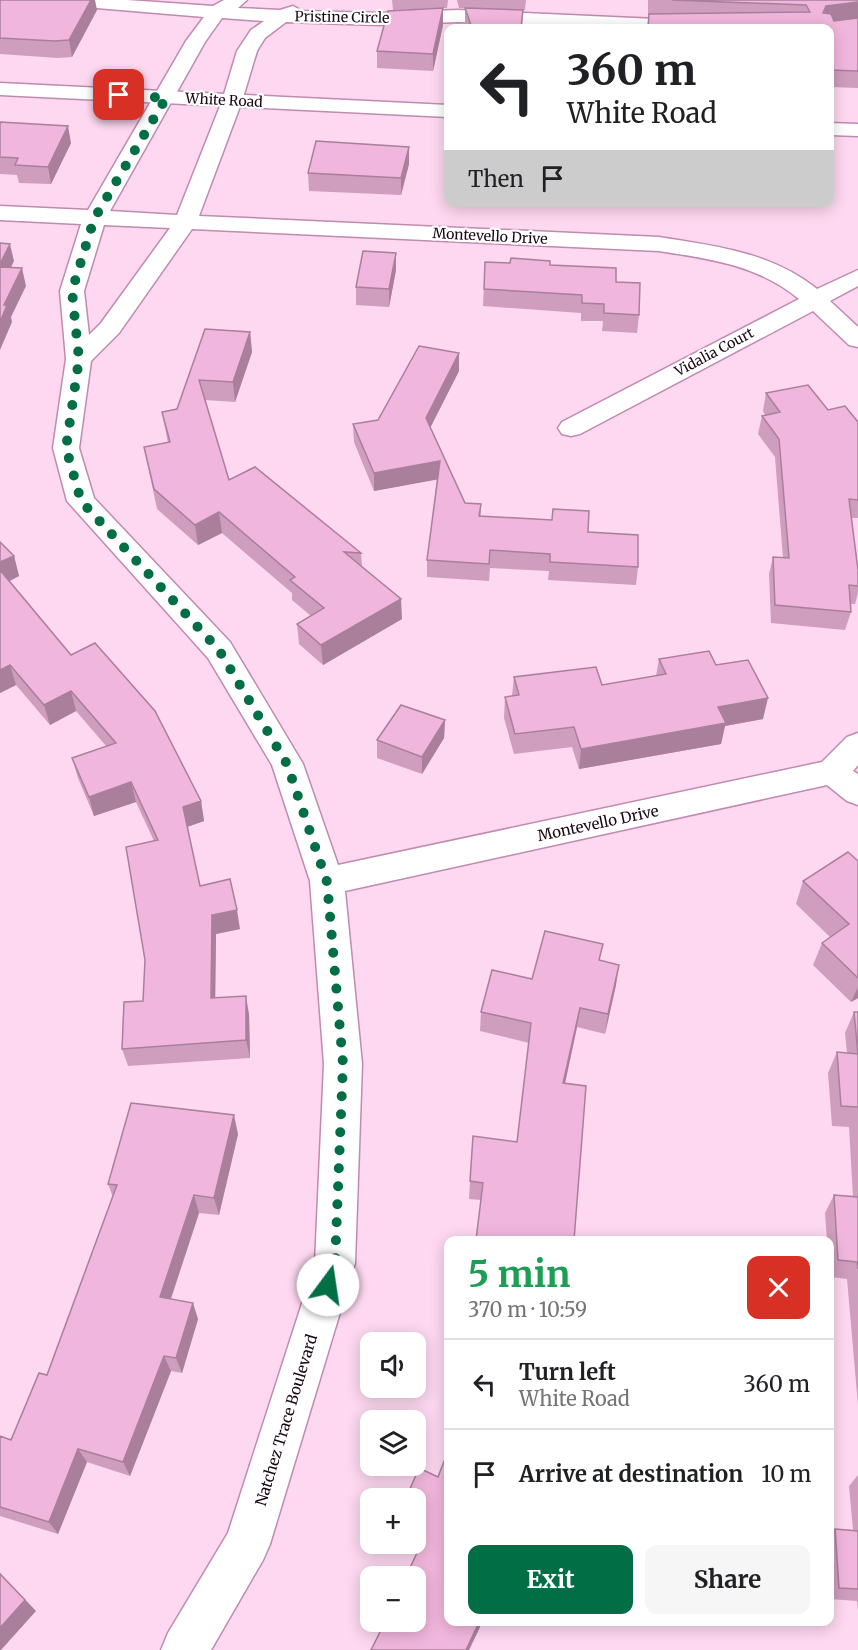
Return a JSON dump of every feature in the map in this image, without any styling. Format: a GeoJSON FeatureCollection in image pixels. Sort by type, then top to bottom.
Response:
{"type":"FeatureCollection","features":[{"type":"Feature","properties":{"kind":"street","name":"Pristine Circle"},"geometry":{"type":"LineString","coordinates":[[73,0],[149,9],[282,16],[380,19],[458,16],[686,24]]}},
{"type":"Feature","properties":{"kind":"street"},"geometry":{"type":"LineString","coordinates":[[218,11],[238,0]]}},
{"type":"Feature","properties":{"kind":"street"},"geometry":{"type":"LineString","coordinates":[[79,359],[110,328],[186,221],[232,101],[247,51],[258,34],[282,16],[322,0]]}},
{"type":"Feature","properties":{"kind":"street","name":"Natchez Trace Boulevard"},"geometry":{"type":"LineString","coordinates":[[185,1650],[247,1544],[335,1263],[343,1064],[327,882],[287,764],[219,650],[81,501],[66,448],[79,359],[72,291],[94,219],[166,98],[196,41],[218,11]]}},
{"type":"Feature","properties":{"kind":"street","name":"White Road"},"geometry":{"type":"LineString","coordinates":[[0,89],[444,111]]}},
{"type":"Feature","properties":{"kind":"street"},"geometry":{"type":"LineString","coordinates":[[834,129],[858,130]]}},
{"type":"Feature","properties":{"kind":"street","name":"Montevello Drive"},"geometry":{"type":"LineString","coordinates":[[0,213],[659,244],[717,253],[773,270],[813,299],[858,340]]}},
{"type":"Feature","properties":{"kind":"street","name":"Vidalia Court"},"geometry":{"type":"LineString","coordinates":[[571,428],[858,277]]}},
{"type":"Feature","properties":{"kind":"street"},"geometry":{"type":"LineString","coordinates":[[858,745],[832,772],[858,792]]}},
{"type":"Feature","properties":{"kind":"street","name":"Montevello Drive"},"geometry":{"type":"LineString","coordinates":[[327,882],[832,772]]}},
{"type":"Feature","properties":{"kind":"building"},"geometry":{"type":"Polygon","coordinates":[[[0,0],[91,0],[69,40],[55,41],[0,38],[0,0]]]}},
{"type":"Feature","properties":{"kind":"building"},"geometry":{"type":"Polygon","coordinates":[[[672,0],[858,0],[858,2],[826,6],[823,13],[831,14],[834,21],[858,18],[858,71],[834,70],[834,24],[648,24],[649,14],[810,12],[806,5],[672,0]]]}},
{"type":"Feature","properties":{"kind":"building"},"geometry":{"type":"Polygon","coordinates":[[[443,8],[433,54],[377,51],[388,11],[443,8]]]}},
{"type":"Feature","properties":{"kind":"building"},"geometry":{"type":"Polygon","coordinates":[[[465,8],[523,10],[521,24],[471,24],[465,8]]]}},
{"type":"Feature","properties":{"kind":"building"},"geometry":{"type":"Polygon","coordinates":[[[0,122],[68,126],[48,167],[15,165],[18,158],[0,157],[0,122]]]}},
{"type":"Feature","properties":{"kind":"building"},"geometry":{"type":"Polygon","coordinates":[[[316,141],[409,147],[401,178],[308,173],[316,141]]]}},
{"type":"Feature","properties":{"kind":"building"},"geometry":{"type":"Polygon","coordinates":[[[0,243],[10,244],[0,264],[0,243]]]}},
{"type":"Feature","properties":{"kind":"building"},"geometry":{"type":"Polygon","coordinates":[[[363,251],[396,253],[389,289],[356,287],[363,251]]]}},
{"type":"Feature","properties":{"kind":"building"},"geometry":{"type":"Polygon","coordinates":[[[511,258],[550,261],[550,265],[616,268],[616,282],[640,283],[639,315],[604,313],[604,304],[582,303],[582,295],[484,289],[485,262],[510,263],[511,258]]]}},
{"type":"Feature","properties":{"kind":"building"},"geometry":{"type":"Polygon","coordinates":[[[0,267],[22,268],[4,305],[7,305],[0,322],[0,267]]]}},
{"type":"Feature","properties":{"kind":"building"},"geometry":{"type":"Polygon","coordinates":[[[205,329],[250,332],[233,382],[199,380],[229,480],[255,467],[361,553],[344,552],[401,599],[321,645],[297,624],[324,608],[290,580],[295,577],[219,512],[195,525],[154,489],[144,447],[170,442],[162,412],[177,409],[205,329]]]}},
{"type":"Feature","properties":{"kind":"building"},"geometry":{"type":"Polygon","coordinates":[[[419,346],[459,353],[426,418],[465,503],[481,504],[479,516],[552,520],[553,509],[589,511],[588,532],[638,535],[638,567],[550,562],[550,554],[490,550],[489,564],[427,560],[440,461],[374,473],[353,424],[378,420],[419,346]]]}},
{"type":"Feature","properties":{"kind":"building"},"geometry":{"type":"Polygon","coordinates":[[[808,385],[828,410],[845,406],[858,422],[858,500],[849,499],[858,570],[858,586],[849,585],[851,612],[775,605],[773,557],[789,558],[779,439],[762,416],[780,412],[766,393],[808,385]]]}},
{"type":"Feature","properties":{"kind":"building"},"geometry":{"type":"Polygon","coordinates":[[[0,542],[14,556],[0,562],[0,542]]]}},
{"type":"Feature","properties":{"kind":"building"},"geometry":{"type":"Polygon","coordinates":[[[0,570],[71,655],[95,643],[155,711],[201,801],[183,807],[200,886],[230,879],[237,910],[212,915],[211,998],[246,996],[246,1040],[122,1049],[124,1002],[143,1001],[145,960],[126,847],[158,840],[131,782],[89,797],[72,758],[116,743],[71,691],[44,705],[10,665],[0,670],[0,570]]]}},
{"type":"Feature","properties":{"kind":"building"},"geometry":{"type":"Polygon","coordinates":[[[709,651],[716,665],[748,660],[768,698],[718,707],[726,723],[581,749],[574,727],[515,734],[505,697],[519,695],[514,677],[596,667],[602,685],[666,674],[659,659],[709,651]]]}},
{"type":"Feature","properties":{"kind":"building"},"geometry":{"type":"Polygon","coordinates":[[[401,705],[445,720],[422,757],[377,740],[401,705]]]}},
{"type":"Feature","properties":{"kind":"building"},"geometry":{"type":"Polygon","coordinates":[[[848,852],[858,861],[858,978],[822,943],[849,924],[803,881],[848,852]]]}},
{"type":"Feature","properties":{"kind":"building"},"geometry":{"type":"Polygon","coordinates":[[[545,931],[603,944],[599,960],[619,965],[608,1014],[580,1008],[563,1083],[586,1086],[574,1236],[476,1236],[483,1183],[470,1181],[473,1136],[517,1142],[531,1023],[481,1012],[492,970],[532,979],[545,931]]]}},
{"type":"Feature","properties":{"kind":"building"},"geometry":{"type":"Polygon","coordinates":[[[854,1012],[858,1012],[858,1054],[854,1012]]]}},
{"type":"Feature","properties":{"kind":"building"},"geometry":{"type":"Polygon","coordinates":[[[837,1052],[858,1054],[858,1107],[841,1106],[837,1052]]]}},
{"type":"Feature","properties":{"kind":"building"},"geometry":{"type":"Polygon","coordinates":[[[131,1103],[234,1115],[214,1198],[194,1195],[160,1297],[193,1303],[176,1358],[164,1356],[123,1462],[78,1449],[49,1522],[0,1507],[0,1436],[11,1440],[39,1373],[47,1375],[117,1185],[108,1184],[131,1103]]]}},
{"type":"Feature","properties":{"kind":"building"},"geometry":{"type":"Polygon","coordinates":[[[834,1195],[858,1197],[858,1269],[857,1262],[838,1260],[834,1195]]]}},
{"type":"Feature","properties":{"kind":"building"},"geometry":{"type":"Polygon","coordinates":[[[444,1461],[444,1626],[477,1626],[466,1650],[371,1650],[380,1632],[426,1632],[426,1566],[411,1566],[416,1554],[426,1554],[426,1488],[410,1488],[416,1476],[426,1476],[426,1471],[438,1477],[444,1461]]]}},
{"type":"Feature","properties":{"kind":"building"},"geometry":{"type":"Polygon","coordinates":[[[835,1529],[858,1531],[858,1589],[839,1588],[835,1529]]]}},
{"type":"Feature","properties":{"kind":"building"},"geometry":{"type":"Polygon","coordinates":[[[0,1574],[25,1600],[0,1628],[0,1574]]]}},
{"type":"Feature","properties":{"kind":"route"},"geometry":{"type":"LineString","coordinates":[[119,95],[166,98],[94,219],[72,291],[79,359],[66,448],[81,501],[219,650],[287,764],[327,882],[343,1064],[335,1263],[328,1285]]}}]}
